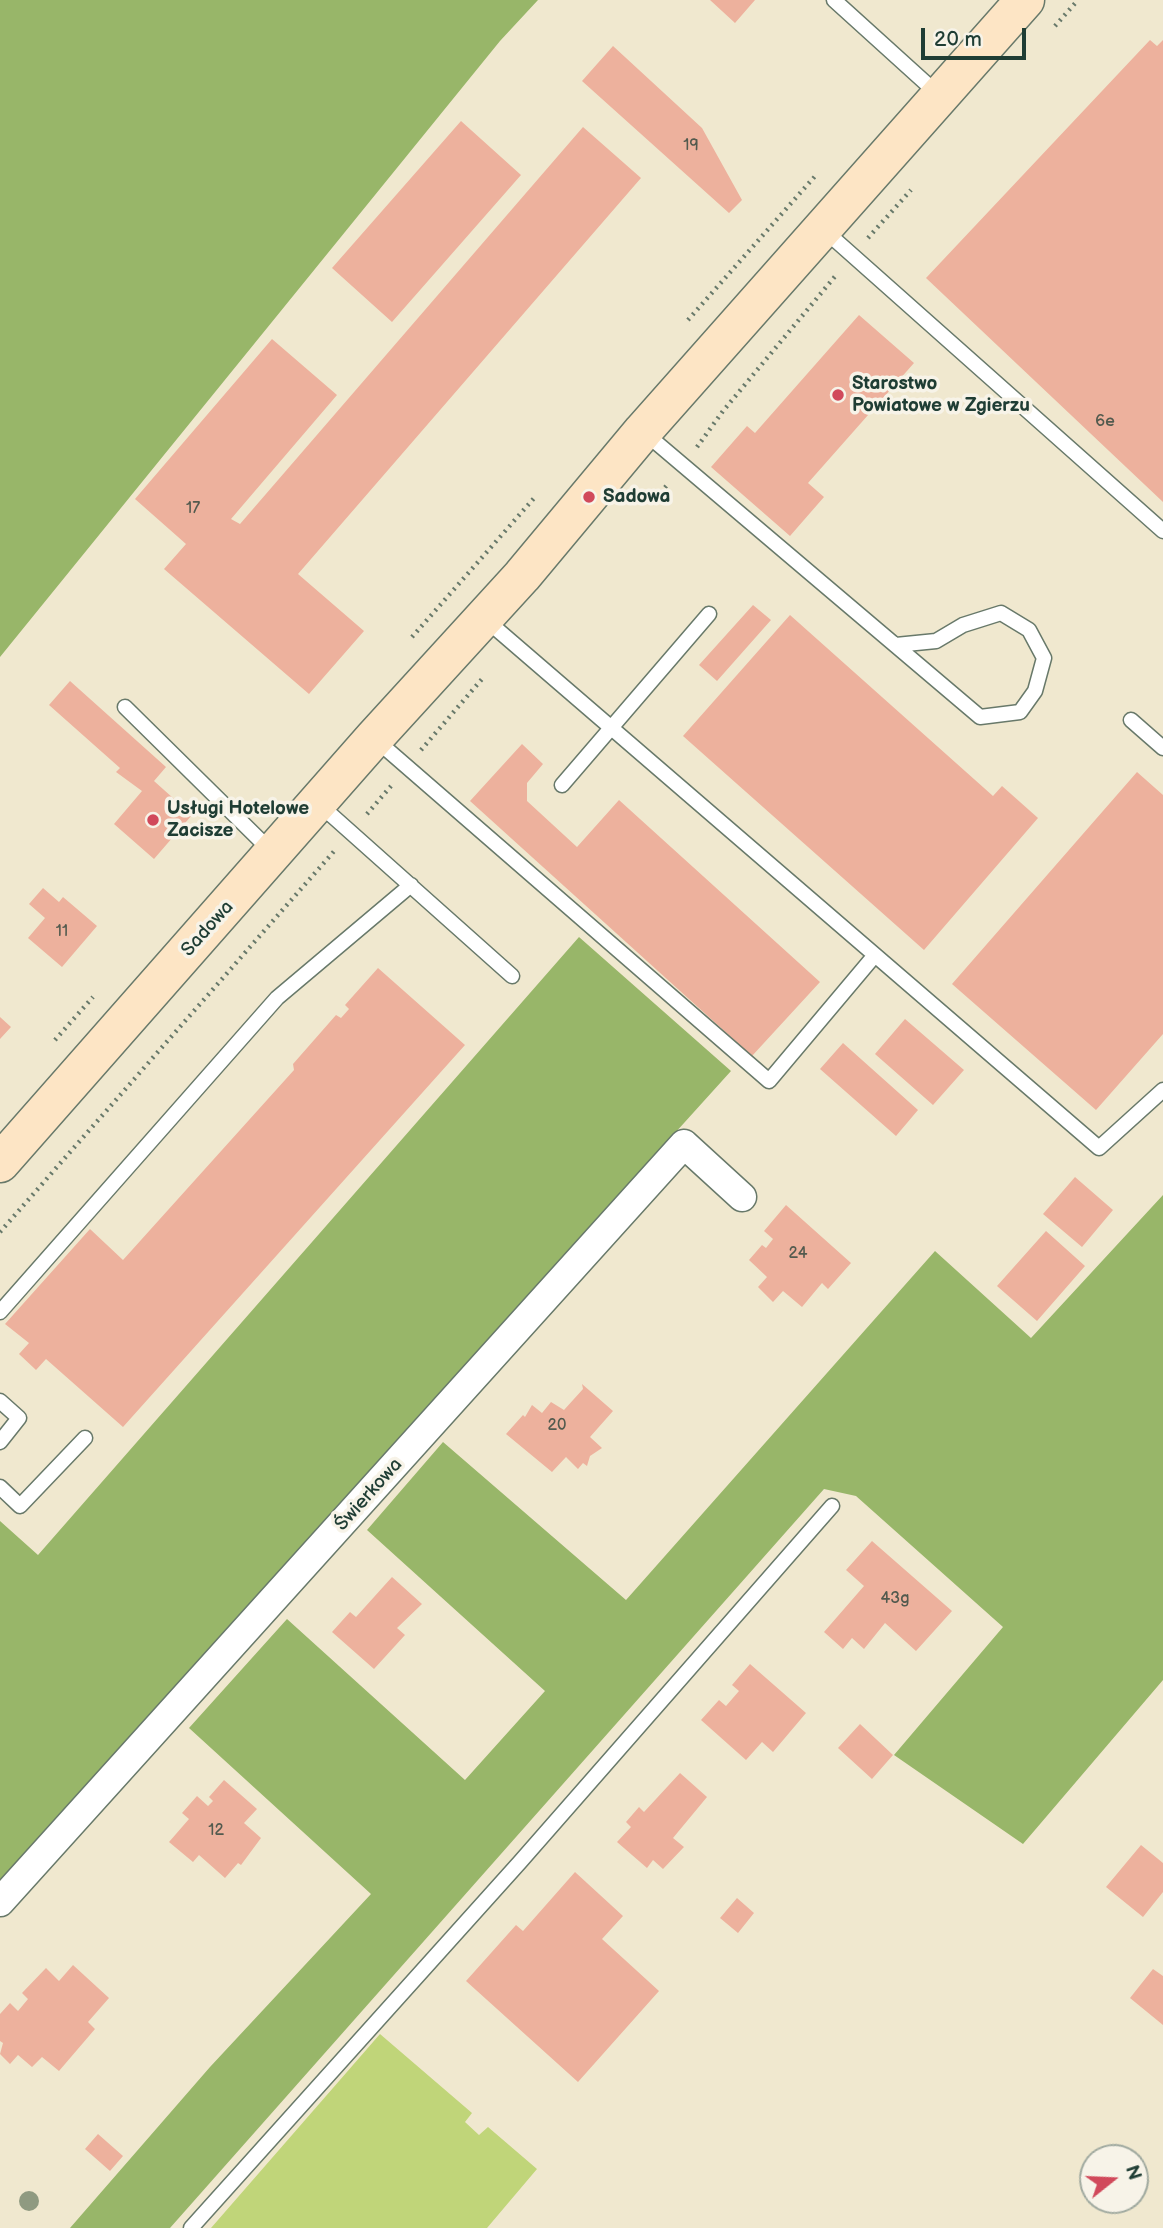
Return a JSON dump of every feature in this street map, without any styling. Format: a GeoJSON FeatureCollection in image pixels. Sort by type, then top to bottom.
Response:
{"type":"FeatureCollection","features":[{"type":"Feature","properties":{"kind":"street","name":"Sadowa"},"geometry":{"type":"LineString","coordinates":[[0,1163],[275,854],[374,738],[484,619],[643,431],[1025,0]]}},
{"type":"Feature","properties":{"kind":"street","name":"Świerkowa"},"geometry":{"type":"LineString","coordinates":[[0,1902],[684,1144],[742,1197]]}},
{"type":"Feature","properties":{"kind":"lane"},"geometry":{"type":"LineString","coordinates":[[834,0],[941,97]]}},
{"type":"Feature","properties":{"kind":"lane"},"geometry":{"type":"LineString","coordinates":[[822,230],[1163,531]]}},
{"type":"Feature","properties":{"kind":"lane"},"geometry":{"type":"LineString","coordinates":[[643,431],[979,717],[1020,712],[1035,691],[1044,658],[1029,629],[1001,613],[963,625],[936,641],[896,645]]}},
{"type":"Feature","properties":{"kind":"lane"},"geometry":{"type":"LineString","coordinates":[[562,785],[709,614]]}},
{"type":"Feature","properties":{"kind":"lane"},"geometry":{"type":"LineString","coordinates":[[484,619],[1099,1148],[1163,1090]]}},
{"type":"Feature","properties":{"kind":"lane"},"geometry":{"type":"LineString","coordinates":[[125,707],[275,854]]}},
{"type":"Feature","properties":{"kind":"lane"},"geometry":{"type":"LineString","coordinates":[[1131,720],[1163,748]]}},
{"type":"Feature","properties":{"kind":"lane"},"geometry":{"type":"LineString","coordinates":[[374,738],[769,1081],[875,955]]}},
{"type":"Feature","properties":{"kind":"lane"},"geometry":{"type":"LineString","coordinates":[[318,803],[513,976]]}},
{"type":"Feature","properties":{"kind":"lane"},"geometry":{"type":"LineString","coordinates":[[0,1312],[277,998],[411,885]]}},
{"type":"Feature","properties":{"kind":"lane"},"geometry":{"type":"LineString","coordinates":[[0,1401],[19,1418],[0,1442]]}},
{"type":"Feature","properties":{"kind":"lane"},"geometry":{"type":"LineString","coordinates":[[0,1487],[20,1506],[86,1438]]}},
{"type":"Feature","properties":{"kind":"lane"},"geometry":{"type":"LineString","coordinates":[[191,2228],[520,1862],[832,1506]]}},
{"type":"Feature","properties":{"kind":"path"},"geometry":{"type":"LineString","coordinates":[[686,322],[821,169]]}},
{"type":"Feature","properties":{"kind":"path"},"geometry":{"type":"LineString","coordinates":[[409,640],[541,490]]}},
{"type":"Feature","properties":{"kind":"path"},"geometry":{"type":"LineString","coordinates":[[51,1044],[95,995]]}},
{"type":"Feature","properties":{"kind":"green space"},"geometry":{"type":"Polygon","coordinates":[[[0,0],[538,0],[500,41],[0,657],[0,0]]]}},
{"type":"Feature","properties":{"kind":"green space"},"geometry":{"type":"Polygon","coordinates":[[[579,937],[731,1071],[0,1880],[0,1521],[38,1555],[579,937]]]}},
{"type":"Feature","properties":{"kind":"green space"},"geometry":{"type":"Polygon","coordinates":[[[1163,1195],[1163,1680],[1023,1844],[894,1755],[1003,1627],[856,1496],[824,1489],[170,2228],[70,2228],[210,2067],[371,1894],[189,1728],[287,1619],[465,1780],[545,1691],[367,1530],[443,1442],[626,1600],[935,1251],[1031,1338],[1163,1195]]]}},
{"type":"Feature","properties":{"kind":"green space"},"geometry":{"type":"Polygon","coordinates":[[[380,2034],[472,2113],[465,2122],[479,2135],[488,2127],[537,2169],[487,2228],[211,2228],[380,2034]]]}},
{"type":"Feature","properties":{"kind":"building"},"geometry":{"type":"Polygon","coordinates":[[[710,0],[755,0],[735,23],[710,0]]]}},
{"type":"Feature","properties":{"kind":"building"},"geometry":{"type":"Polygon","coordinates":[[[1150,40],[1157,46],[1163,40],[1163,502],[926,278],[1150,40]]]}},
{"type":"Feature","properties":{"kind":"building"},"geometry":{"type":"Polygon","coordinates":[[[613,46],[702,128],[742,200],[729,213],[582,81],[613,46]]]}},
{"type":"Feature","properties":{"kind":"building"},"geometry":{"type":"Polygon","coordinates":[[[461,121],[521,175],[392,322],[332,268],[461,121]]]}},
{"type":"Feature","properties":{"kind":"building"},"geometry":{"type":"Polygon","coordinates":[[[583,127],[641,178],[298,574],[364,631],[309,694],[164,569],[186,544],[135,499],[272,339],[337,395],[231,519],[240,524],[583,127]]]}},
{"type":"Feature","properties":{"kind":"building","name":"Starostwo Powiatowe w Zgierzu"},"geometry":{"type":"Polygon","coordinates":[[[859,315],[914,363],[808,483],[824,497],[790,536],[711,467],[747,426],[755,433],[859,315]]]}},
{"type":"Feature","properties":{"kind":"building"},"geometry":{"type":"Polygon","coordinates":[[[753,605],[771,620],[717,681],[699,665],[753,605]]]}},
{"type":"Feature","properties":{"kind":"building"},"geometry":{"type":"Polygon","coordinates":[[[790,615],[993,796],[1002,786],[1038,818],[924,950],[683,736],[790,615]]]}},
{"type":"Feature","properties":{"kind":"building"},"geometry":{"type":"Polygon","coordinates":[[[70,681],[166,767],[154,781],[192,815],[154,859],[114,824],[142,791],[116,772],[120,768],[49,705],[70,681]]]}},
{"type":"Feature","properties":{"kind":"building"},"geometry":{"type":"Polygon","coordinates":[[[522,744],[543,764],[527,783],[527,801],[577,847],[619,800],[820,982],[752,1056],[470,801],[522,744]]]}},
{"type":"Feature","properties":{"kind":"building"},"geometry":{"type":"Polygon","coordinates":[[[1137,772],[1163,795],[1163,1034],[1096,1110],[952,984],[1137,772]]]}},
{"type":"Feature","properties":{"kind":"building"},"geometry":{"type":"Polygon","coordinates":[[[43,888],[59,902],[63,897],[97,926],[62,967],[28,938],[45,918],[29,904],[43,888]]]}},
{"type":"Feature","properties":{"kind":"building"},"geometry":{"type":"Polygon","coordinates":[[[378,968],[465,1045],[123,1427],[46,1359],[36,1370],[19,1354],[29,1343],[5,1324],[90,1229],[123,1260],[294,1070],[293,1064],[336,1015],[341,1018],[349,1009],[345,1005],[378,968]]]}},
{"type":"Feature","properties":{"kind":"building"},"geometry":{"type":"Polygon","coordinates":[[[0,1017],[11,1027],[0,1039],[0,1017]]]}},
{"type":"Feature","properties":{"kind":"building"},"geometry":{"type":"Polygon","coordinates":[[[905,1019],[964,1070],[933,1105],[875,1054],[905,1019]]]}},
{"type":"Feature","properties":{"kind":"building"},"geometry":{"type":"Polygon","coordinates":[[[843,1043],[918,1110],[896,1136],[820,1069],[843,1043]]]}},
{"type":"Feature","properties":{"kind":"building"},"geometry":{"type":"Polygon","coordinates":[[[1075,1177],[1113,1210],[1082,1247],[1043,1214],[1075,1177]]]}},
{"type":"Feature","properties":{"kind":"building"},"geometry":{"type":"Polygon","coordinates":[[[786,1205],[851,1263],[828,1289],[822,1283],[802,1307],[783,1291],[773,1302],[758,1287],[767,1277],[749,1260],[762,1245],[766,1248],[773,1239],[764,1231],[786,1205]]]}},
{"type":"Feature","properties":{"kind":"building"},"geometry":{"type":"Polygon","coordinates":[[[1046,1231],[1085,1266],[1037,1321],[997,1286],[1046,1231]]]}},
{"type":"Feature","properties":{"kind":"building"},"geometry":{"type":"Polygon","coordinates":[[[582,1384],[613,1411],[590,1437],[602,1448],[590,1456],[587,1466],[583,1463],[578,1469],[566,1457],[552,1472],[506,1434],[523,1415],[525,1417],[532,1405],[542,1413],[551,1402],[564,1410],[583,1389],[582,1384]]]}},
{"type":"Feature","properties":{"kind":"building"},"geometry":{"type":"Polygon","coordinates":[[[872,1541],[952,1611],[916,1651],[885,1623],[864,1649],[852,1638],[843,1649],[824,1632],[864,1586],[846,1570],[872,1541]]]}},
{"type":"Feature","properties":{"kind":"building"},"geometry":{"type":"Polygon","coordinates":[[[392,1577],[422,1604],[397,1628],[405,1635],[374,1669],[332,1632],[350,1612],[356,1617],[392,1577]]]}},
{"type":"Feature","properties":{"kind":"building"},"geometry":{"type":"Polygon","coordinates":[[[750,1664],[806,1713],[773,1752],[762,1742],[746,1760],[701,1720],[719,1700],[726,1706],[739,1691],[732,1685],[750,1664]]]}},
{"type":"Feature","properties":{"kind":"building"},"geometry":{"type":"Polygon","coordinates":[[[860,1724],[893,1755],[872,1779],[838,1748],[860,1724]]]}},
{"type":"Feature","properties":{"kind":"building"},"geometry":{"type":"Polygon","coordinates":[[[680,1773],[707,1797],[673,1838],[684,1847],[663,1869],[653,1860],[647,1868],[617,1842],[631,1827],[626,1822],[639,1807],[644,1812],[680,1773]]]}},
{"type":"Feature","properties":{"kind":"building"},"geometry":{"type":"Polygon","coordinates":[[[224,1780],[257,1809],[244,1823],[261,1838],[241,1865],[238,1863],[225,1878],[199,1855],[193,1862],[169,1842],[189,1819],[182,1813],[197,1796],[208,1806],[213,1801],[209,1797],[224,1780]]]}},
{"type":"Feature","properties":{"kind":"building"},"geometry":{"type":"Polygon","coordinates":[[[1141,1845],[1163,1863],[1163,1892],[1143,1917],[1106,1887],[1141,1845]]]}},
{"type":"Feature","properties":{"kind":"building"},"geometry":{"type":"Polygon","coordinates":[[[575,1872],[623,1916],[602,1939],[659,1991],[578,2082],[466,1981],[516,1925],[523,1931],[575,1872]]]}},
{"type":"Feature","properties":{"kind":"building"},"geometry":{"type":"Polygon","coordinates":[[[737,1898],[754,1913],[738,1933],[720,1918],[737,1898]]]}},
{"type":"Feature","properties":{"kind":"building"},"geometry":{"type":"Polygon","coordinates":[[[73,1965],[109,1998],[88,2022],[95,2029],[59,2071],[42,2057],[32,2067],[18,2055],[10,2064],[0,2054],[3,2043],[0,2041],[0,2014],[10,2003],[18,2011],[28,1999],[22,1993],[46,1968],[59,1981],[73,1965]]]}},
{"type":"Feature","properties":{"kind":"building"},"geometry":{"type":"Polygon","coordinates":[[[1153,1969],[1163,1976],[1163,2025],[1130,1998],[1153,1969]]]}},
{"type":"Feature","properties":{"kind":"building"},"geometry":{"type":"Polygon","coordinates":[[[98,2134],[123,2156],[110,2171],[85,2149],[98,2134]]]}},
{"type":"Feature","properties":{"kind":"place","name":"Starostwo Powiatowe w Zgierzu"},"geometry":{"type":"Point","coordinates":[838,395]}},
{"type":"Feature","properties":{"kind":"place","name":"Sadowa"},"geometry":{"type":"Point","coordinates":[589,497]}},
{"type":"Feature","properties":{"kind":"place","name":"Usługi Hotelowe Zacisze"},"geometry":{"type":"Point","coordinates":[153,820]}}]}
